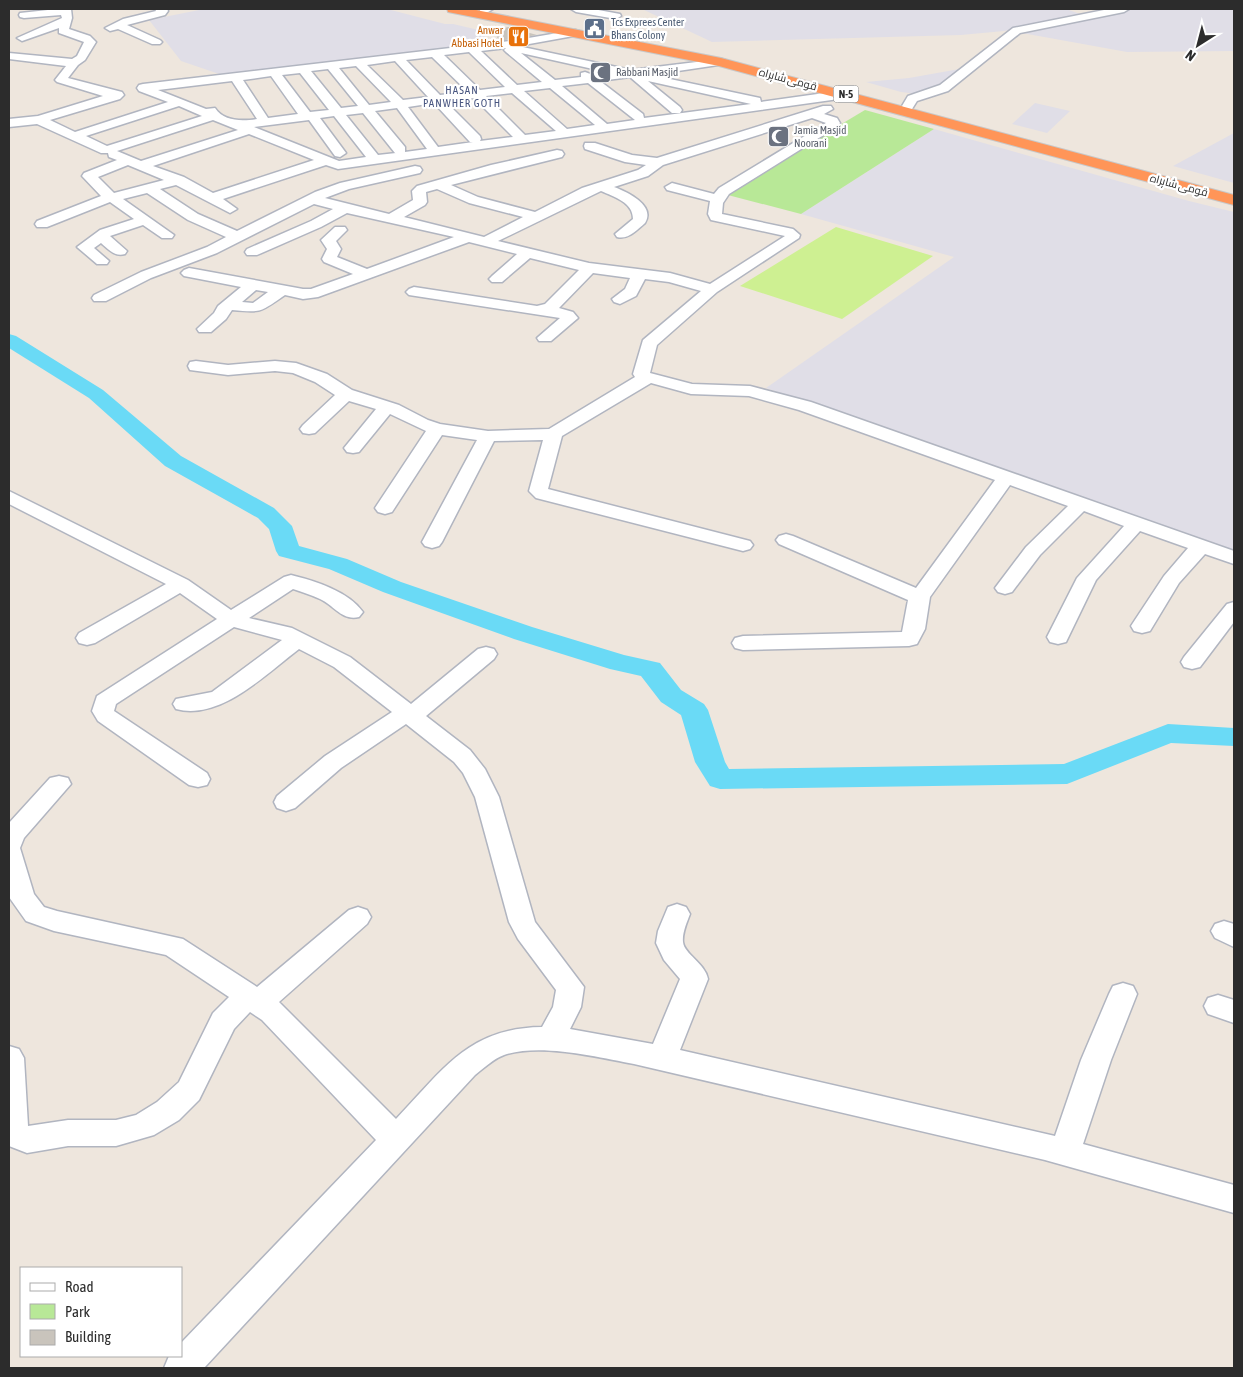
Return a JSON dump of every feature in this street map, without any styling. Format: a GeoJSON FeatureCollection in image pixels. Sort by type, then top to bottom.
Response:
{"type":"FeatureCollection","features":[{"type":"Feature","properties":{"kind":"highway","name":"قومی شاہراہ"},"geometry":{"type":"LineString","coordinates":[[453,9],[721,62],[846,94],[1234,200]]}},
{"type":"Feature","properties":{"kind":"highway","name":"قومی شاہراہ"},"geometry":{"type":"LineString","coordinates":[[481,9],[727,59],[1234,193]]}},
{"type":"Feature","properties":{"kind":"street"},"geometry":{"type":"LineString","coordinates":[[156,42],[114,27],[161,13],[163,11],[160,9]]}},
{"type":"Feature","properties":{"kind":"street"},"geometry":{"type":"LineString","coordinates":[[576,9],[616,16]]}},
{"type":"Feature","properties":{"kind":"street"},"geometry":{"type":"LineString","coordinates":[[1086,9],[1099,14]]}},
{"type":"Feature","properties":{"kind":"street"},"geometry":{"type":"LineString","coordinates":[[908,106],[912,99],[944,88],[1017,30],[1124,9]]}},
{"type":"Feature","properties":{"kind":"street"},"geometry":{"type":"LineString","coordinates":[[21,11],[65,18],[90,42],[81,58],[74,63],[61,80],[116,96]]}},
{"type":"Feature","properties":{"kind":"street"},"geometry":{"type":"LineString","coordinates":[[22,38],[65,18]]}},
{"type":"Feature","properties":{"kind":"street"},"geometry":{"type":"LineString","coordinates":[[35,44],[65,18]]}},
{"type":"Feature","properties":{"kind":"street"},"geometry":{"type":"LineString","coordinates":[[9,132],[143,88],[511,44],[575,33]]}},
{"type":"Feature","properties":{"kind":"street"},"geometry":{"type":"LineString","coordinates":[[506,46],[601,124]]}},
{"type":"Feature","properties":{"kind":"street"},"geometry":{"type":"LineString","coordinates":[[214,116],[192,84],[506,46],[762,102]]}},
{"type":"Feature","properties":{"kind":"street"},"geometry":{"type":"LineString","coordinates":[[473,50],[514,89],[561,128]]}},
{"type":"Feature","properties":{"kind":"street"},"geometry":{"type":"LineString","coordinates":[[436,54],[518,135]]}},
{"type":"Feature","properties":{"kind":"street"},"geometry":{"type":"LineString","coordinates":[[9,56],[74,63]]}},
{"type":"Feature","properties":{"kind":"street"},"geometry":{"type":"LineString","coordinates":[[399,59],[475,139]]}},
{"type":"Feature","properties":{"kind":"street"},"geometry":{"type":"LineString","coordinates":[[564,59],[640,117]]}},
{"type":"Feature","properties":{"kind":"street"},"geometry":{"type":"LineString","coordinates":[[167,235],[112,197],[89,176],[265,122],[721,62]]}},
{"type":"Feature","properties":{"kind":"street"},"geometry":{"type":"LineString","coordinates":[[359,63],[400,104],[432,146]]}},
{"type":"Feature","properties":{"kind":"street"},"geometry":{"type":"LineString","coordinates":[[332,67],[400,150]]}},
{"type":"Feature","properties":{"kind":"street"},"geometry":{"type":"LineString","coordinates":[[304,70],[372,156]]}},
{"type":"Feature","properties":{"kind":"street"},"geometry":{"type":"LineString","coordinates":[[275,74],[340,153]]}},
{"type":"Feature","properties":{"kind":"street"},"geometry":{"type":"LineString","coordinates":[[632,74],[676,110]]}},
{"type":"Feature","properties":{"kind":"street"},"geometry":{"type":"LineString","coordinates":[[236,78],[265,122]]}},
{"type":"Feature","properties":{"kind":"street"},"geometry":{"type":"LineString","coordinates":[[143,88],[244,127],[334,165],[846,94]]}},
{"type":"Feature","properties":{"kind":"street"},"geometry":{"type":"LineString","coordinates":[[485,242],[587,191],[643,172],[658,162],[862,99]]}},
{"type":"Feature","properties":{"kind":"street"},"geometry":{"type":"LineString","coordinates":[[74,136],[180,102]]}},
{"type":"Feature","properties":{"kind":"street"},"geometry":{"type":"LineString","coordinates":[[645,378],[641,374],[649,343],[712,289],[792,238],[792,235],[788,232],[716,217],[717,199],[724,191],[834,123],[813,114]]}},
{"type":"Feature","properties":{"kind":"street"},"geometry":{"type":"LineString","coordinates":[[106,150],[214,116]]}},
{"type":"Feature","properties":{"kind":"street"},"geometry":{"type":"LineString","coordinates":[[280,120],[295,139]]}},
{"type":"Feature","properties":{"kind":"street"},"geometry":{"type":"LineString","coordinates":[[9,123],[40,121],[179,180],[230,209]]}},
{"type":"Feature","properties":{"kind":"street"},"geometry":{"type":"LineString","coordinates":[[590,146],[630,158],[658,162]]}},
{"type":"Feature","properties":{"kind":"street"},"geometry":{"type":"LineString","coordinates":[[392,218],[420,202],[419,191],[496,168],[557,154]]}},
{"type":"Feature","properties":{"kind":"street"},"geometry":{"type":"LineString","coordinates":[[212,198],[324,161]]}},
{"type":"Feature","properties":{"kind":"street"},"geometry":{"type":"LineString","coordinates":[[100,298],[146,275],[212,250],[313,199],[345,186],[415,170]]}},
{"type":"Feature","properties":{"kind":"street"},"geometry":{"type":"LineString","coordinates":[[42,224],[90,204],[179,180]]}},
{"type":"Feature","properties":{"kind":"street"},"geometry":{"type":"LineString","coordinates":[[439,184],[470,198],[536,216]]}},
{"type":"Feature","properties":{"kind":"street"},"geometry":{"type":"LineString","coordinates":[[601,186],[626,197],[638,206],[641,214],[640,220],[622,234]]}},
{"type":"Feature","properties":{"kind":"street"},"geometry":{"type":"LineString","coordinates":[[672,187],[717,199]]}},
{"type":"Feature","properties":{"kind":"street"},"geometry":{"type":"LineString","coordinates":[[149,188],[193,217],[238,237]]}},
{"type":"Feature","properties":{"kind":"street"},"geometry":{"type":"LineString","coordinates":[[313,199],[589,268],[670,278],[712,289]]}},
{"type":"Feature","properties":{"kind":"street"},"geometry":{"type":"LineString","coordinates":[[252,252],[316,224],[345,208]]}},
{"type":"Feature","properties":{"kind":"street"},"geometry":{"type":"LineString","coordinates":[[102,261],[84,246],[101,236],[145,220]]}},
{"type":"Feature","properties":{"kind":"street"},"geometry":{"type":"LineString","coordinates":[[340,230],[328,240],[334,249],[329,259],[368,275]]}},
{"type":"Feature","properties":{"kind":"street"},"geometry":{"type":"LineString","coordinates":[[101,236],[120,251]]}},
{"type":"Feature","properties":{"kind":"street"},"geometry":{"type":"LineString","coordinates":[[189,273],[313,294],[468,237]]}},
{"type":"Feature","properties":{"kind":"street"},"geometry":{"type":"LineString","coordinates":[[497,278],[527,253]]}},
{"type":"Feature","properties":{"kind":"street"},"geometry":{"type":"LineString","coordinates":[[546,310],[589,268]]}},
{"type":"Feature","properties":{"kind":"street"},"geometry":{"type":"LineString","coordinates":[[620,299],[630,293],[636,286],[639,274]]}},
{"type":"Feature","properties":{"kind":"street"},"geometry":{"type":"LineString","coordinates":[[205,329],[220,316],[224,309],[253,285]]}},
{"type":"Feature","properties":{"kind":"street"},"geometry":{"type":"LineString","coordinates":[[229,305],[256,308],[282,290]]}},
{"type":"Feature","properties":{"kind":"street"},"geometry":{"type":"LineString","coordinates":[[414,292],[538,311],[546,310],[567,315],[570,318],[545,338]]}},
{"type":"Feature","properties":{"kind":"street"},"geometry":{"type":"LineString","coordinates":[[196,366],[242,370],[275,366],[290,367],[321,378],[346,394],[387,407],[422,424],[488,436],[554,434],[645,378],[652,378],[691,389],[750,391],[805,406],[1234,558]]}},
{"type":"Feature","properties":{"kind":"street"},"geometry":{"type":"LineString","coordinates":[[309,428],[346,394]]}},
{"type":"Feature","properties":{"kind":"street"},"geometry":{"type":"LineString","coordinates":[[352,448],[387,407]]}},
{"type":"Feature","properties":{"kind":"street"},"geometry":{"type":"LineString","coordinates":[[385,508],[437,428]]}},
{"type":"Feature","properties":{"kind":"street"},"geometry":{"type":"LineString","coordinates":[[554,434],[538,489],[540,492],[743,545]]}},
{"type":"Feature","properties":{"kind":"street"},"geometry":{"type":"LineString","coordinates":[[432,542],[488,436]]}},
{"type":"Feature","properties":{"kind":"street"},"geometry":{"type":"LineString","coordinates":[[743,643],[909,638],[913,634],[917,603],[920,597],[1006,477]]}},
{"type":"Feature","properties":{"kind":"street"},"geometry":{"type":"LineString","coordinates":[[1005,588],[1033,551],[1082,503]]}},
{"type":"Feature","properties":{"kind":"street"},"geometry":{"type":"LineString","coordinates":[[15,506],[181,584],[212,608],[232,620],[274,630],[298,639],[342,662],[462,756],[473,770],[487,797],[522,922],[527,932],[570,987],[571,992],[567,1004],[550,1040]]}},
{"type":"Feature","properties":{"kind":"street"},"geometry":{"type":"LineString","coordinates":[[1058,637],[1087,578],[1137,523]]}},
{"type":"Feature","properties":{"kind":"street"},"geometry":{"type":"LineString","coordinates":[[786,540],[920,597]]}},
{"type":"Feature","properties":{"kind":"street"},"geometry":{"type":"LineString","coordinates":[[1142,626],[1171,580],[1201,546]]}},
{"type":"Feature","properties":{"kind":"street"},"geometry":{"type":"LineString","coordinates":[[198,779],[106,716],[103,706],[109,697],[292,581],[329,595],[352,612]]}},
{"type":"Feature","properties":{"kind":"street"},"geometry":{"type":"LineString","coordinates":[[87,638],[181,584]]}},
{"type":"Feature","properties":{"kind":"street"},"geometry":{"type":"LineString","coordinates":[[1192,662],[1234,608]]}},
{"type":"Feature","properties":{"kind":"street"},"geometry":{"type":"LineString","coordinates":[[184,704],[206,702],[220,697],[298,639]]}},
{"type":"Feature","properties":{"kind":"street"},"geometry":{"type":"LineString","coordinates":[[286,802],[333,762],[409,715],[486,654]]}},
{"type":"Feature","properties":{"kind":"street"},"geometry":{"type":"LineString","coordinates":[[9,845],[12,835],[59,784]]}},
{"type":"Feature","properties":{"kind":"street"},"geometry":{"type":"LineString","coordinates":[[9,852],[22,898],[35,914],[54,921],[151,943],[173,946],[272,1012],[300,1038],[395,1139]]}},
{"type":"Feature","properties":{"kind":"street"},"geometry":{"type":"LineString","coordinates":[[662,1059],[694,979],[693,973],[672,953],[669,946],[668,939],[677,914]]}},
{"type":"Feature","properties":{"kind":"street"},"geometry":{"type":"LineString","coordinates":[[9,1058],[13,1134],[27,1140],[68,1134],[116,1133],[143,1126],[168,1111],[189,1091],[223,1021],[358,917]]}},
{"type":"Feature","properties":{"kind":"street"},"geometry":{"type":"LineString","coordinates":[[1065,1152],[1096,1060],[1123,994]]}},
{"type":"Feature","properties":{"kind":"street"},"geometry":{"type":"LineString","coordinates":[[181,1368],[465,1066],[496,1045],[534,1039],[583,1042],[1065,1152],[1234,1199]]}},
{"type":"Feature","properties":{"kind":"shaded area"},"geometry":{"type":"Polygon","coordinates":[[[204,9],[387,9],[445,24],[483,31],[489,45],[225,76],[181,61],[149,20],[204,9]]]}},
{"type":"Feature","properties":{"kind":"shaded area"},"geometry":{"type":"Polygon","coordinates":[[[642,9],[1066,9],[1083,15],[1004,31],[961,35],[712,42],[642,9]]]}},
{"type":"Feature","properties":{"kind":"shaded area"},"geometry":{"type":"Polygon","coordinates":[[[1130,9],[1234,9],[1234,51],[1127,52],[1022,33],[1023,30],[1130,9]]]}},
{"type":"Feature","properties":{"kind":"shaded area"},"geometry":{"type":"Polygon","coordinates":[[[965,68],[941,86],[918,94],[901,92],[866,82],[909,78],[965,68]]]}},
{"type":"Feature","properties":{"kind":"shaded area"},"geometry":{"type":"Polygon","coordinates":[[[1035,103],[1070,111],[1047,133],[1012,124],[1035,103]]]}},
{"type":"Feature","properties":{"kind":"shaded area"},"geometry":{"type":"Polygon","coordinates":[[[934,129],[1234,212],[1234,553],[766,388],[954,257],[801,214],[934,129]]]}},
{"type":"Feature","properties":{"kind":"shaded area"},"geometry":{"type":"Polygon","coordinates":[[[1234,133],[1234,183],[1173,166],[1234,133]]]}},
{"type":"Feature","properties":{"kind":"green space"},"geometry":{"type":"Polygon","coordinates":[[[865,110],[934,129],[801,214],[724,194],[865,110]]]}},
{"type":"Feature","properties":{"kind":"green space"},"geometry":{"type":"Polygon","coordinates":[[[836,227],[933,256],[842,319],[740,286],[836,227]]]}},
{"type":"Feature","properties":{"kind":"building","name":"Anwar Abbasi Hotel"},"geometry":{"type":"Polygon","coordinates":[[[508,27],[537,35],[499,41],[494,31],[508,27]]]}},
{"type":"Feature","properties":{"kind":"waterway"},"geometry":{"type":"LineString","coordinates":[[9,340],[96,394],[173,461],[266,513],[280,526],[288,551],[338,564],[392,587],[523,633],[620,663],[650,669],[671,696],[694,710],[710,762],[720,779],[1067,774],[1168,733],[1234,737]]}},
{"type":"Feature","properties":{"kind":"place","name":"Tcs Exprees Center Bhans Colony"},"geometry":{"type":"Point","coordinates":[595,28]}},
{"type":"Feature","properties":{"kind":"place","name":"Anwar Abbasi Hotel"},"geometry":{"type":"Point","coordinates":[519,36]}},
{"type":"Feature","properties":{"kind":"place","name":"Rabbani Masjid"},"geometry":{"type":"Point","coordinates":[600,72]}},
{"type":"Feature","properties":{"kind":"place","name":"Jamia Masjid Noorani"},"geometry":{"type":"Point","coordinates":[778,136]}},
{"type":"Feature","properties":{"kind":"district","name":"HASAN PANWHER GOTH"},"geometry":{"type":"Point","coordinates":[462,96]}}]}
